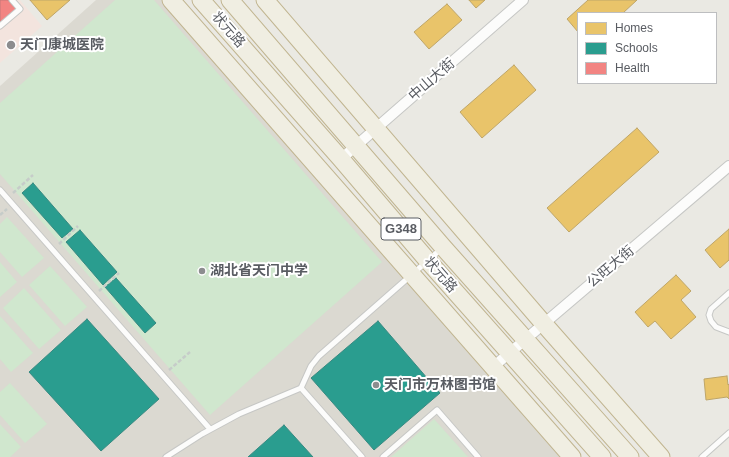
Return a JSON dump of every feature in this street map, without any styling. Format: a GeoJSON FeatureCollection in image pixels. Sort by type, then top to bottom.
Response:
{"type":"FeatureCollection","features":[{"type":"Feature","properties":{"kind":"highway"},"geometry":{"type":"LineString","coordinates":[[171,0],[572,457]]}},
{"type":"Feature","properties":{"kind":"highway","name":"状元路"},"geometry":{"type":"LineString","coordinates":[[201,0],[341,159],[428,261],[602,457]]}},
{"type":"Feature","properties":{"kind":"highway","name":"状元路"},"geometry":{"type":"LineString","coordinates":[[230,0],[443,247],[630,457]]}},
{"type":"Feature","properties":{"kind":"highway"},"geometry":{"type":"LineString","coordinates":[[265,0],[544,324],[661,457]]}},
{"type":"Feature","properties":{"kind":"street","name":"中山大街"},"geometry":{"type":"LineString","coordinates":[[341,159],[523,0]]}},
{"type":"Feature","properties":{"kind":"street","name":"公旺大街"},"geometry":{"type":"LineString","coordinates":[[493,367],[729,166]]}},
{"type":"Feature","properties":{"kind":"lane"},"geometry":{"type":"LineString","coordinates":[[0,26],[20,9],[12,0]]}},
{"type":"Feature","properties":{"kind":"lane"},"geometry":{"type":"LineString","coordinates":[[0,190],[210,429]]}},
{"type":"Feature","properties":{"kind":"lane"},"geometry":{"type":"LineString","coordinates":[[166,457],[210,429],[259,405],[301,388],[311,366],[319,356],[443,247]]}},
{"type":"Feature","properties":{"kind":"lane"},"geometry":{"type":"LineString","coordinates":[[729,293],[711,309],[709,315],[716,328],[729,332]]}},
{"type":"Feature","properties":{"kind":"lane"},"geometry":{"type":"LineString","coordinates":[[301,388],[362,457]]}},
{"type":"Feature","properties":{"kind":"lane"},"geometry":{"type":"LineString","coordinates":[[383,457],[437,410],[478,457]]}},
{"type":"Feature","properties":{"kind":"lane"},"geometry":{"type":"LineString","coordinates":[[702,457],[729,433]]}},
{"type":"Feature","properties":{"kind":"path"},"geometry":{"type":"LineString","coordinates":[[7,198],[33,175]]}},
{"type":"Feature","properties":{"kind":"path"},"geometry":{"type":"LineString","coordinates":[[52,250],[78,226]]}},
{"type":"Feature","properties":{"kind":"path"},"geometry":{"type":"LineString","coordinates":[[93,296],[119,273]]}},
{"type":"Feature","properties":{"kind":"path"},"geometry":{"type":"LineString","coordinates":[[163,376],[190,352]]}},
{"type":"Feature","properties":{"kind":"shaded area","name":"天门康城医院"},"geometry":{"type":"Polygon","coordinates":[[[0,0],[20,0],[42,26],[0,63],[0,0]]]}},
{"type":"Feature","properties":{"kind":"shaded area","name":"湖北省天门中学"},"geometry":{"type":"Polygon","coordinates":[[[96,0],[165,0],[566,457],[0,457],[0,86],[96,0]]]}},
{"type":"Feature","properties":{"kind":"green space"},"geometry":{"type":"Polygon","coordinates":[[[115,0],[154,0],[382,262],[210,415],[0,174],[0,103],[115,0]]]}},
{"type":"Feature","properties":{"kind":"green space"},"geometry":{"type":"Polygon","coordinates":[[[7,217],[44,258],[22,277],[0,252],[0,224],[7,217]]]}},
{"type":"Feature","properties":{"kind":"green space"},"geometry":{"type":"Polygon","coordinates":[[[0,262],[17,282],[0,297],[0,262]]]}},
{"type":"Feature","properties":{"kind":"green space"},"geometry":{"type":"Polygon","coordinates":[[[50,266],[87,307],[65,326],[29,285],[50,266]]]}},
{"type":"Feature","properties":{"kind":"green space"},"geometry":{"type":"Polygon","coordinates":[[[24,288],[61,330],[39,349],[3,308],[24,288]]]}},
{"type":"Feature","properties":{"kind":"green space"},"geometry":{"type":"Polygon","coordinates":[[[0,316],[33,353],[11,372],[0,359],[0,316]]]}},
{"type":"Feature","properties":{"kind":"green space"},"geometry":{"type":"Polygon","coordinates":[[[10,383],[47,424],[25,443],[0,415],[0,392],[10,383]]]}},
{"type":"Feature","properties":{"kind":"green space"},"geometry":{"type":"Polygon","coordinates":[[[434,419],[468,457],[391,457],[434,419]]]}},
{"type":"Feature","properties":{"kind":"green space"},"geometry":{"type":"Polygon","coordinates":[[[0,424],[21,447],[10,457],[0,457],[0,424]]]}},
{"type":"Feature","properties":{"kind":"building: Homes"},"geometry":{"type":"Polygon","coordinates":[[[30,0],[70,0],[47,20],[30,0]]]}},
{"type":"Feature","properties":{"kind":"building: Homes"},"geometry":{"type":"Polygon","coordinates":[[[469,0],[485,0],[476,8],[469,0]]]}},
{"type":"Feature","properties":{"kind":"building: Homes"},"geometry":{"type":"Polygon","coordinates":[[[588,0],[637,0],[624,12],[577,12],[577,31],[567,19],[588,0]]]}},
{"type":"Feature","properties":{"kind":"building: Homes"},"geometry":{"type":"Polygon","coordinates":[[[447,4],[462,20],[429,49],[414,32],[447,4]]]}},
{"type":"Feature","properties":{"kind":"building: Homes"},"geometry":{"type":"Polygon","coordinates":[[[514,65],[536,90],[482,138],[460,112],[514,65]]]}},
{"type":"Feature","properties":{"kind":"building: Homes"},"geometry":{"type":"Polygon","coordinates":[[[637,128],[659,152],[569,232],[547,208],[637,128]]]}},
{"type":"Feature","properties":{"kind":"building: Homes"},"geometry":{"type":"Polygon","coordinates":[[[729,229],[729,260],[720,268],[705,250],[729,229]]]}},
{"type":"Feature","properties":{"kind":"building: Homes"},"geometry":{"type":"Polygon","coordinates":[[[676,275],[691,291],[681,300],[696,317],[671,339],[655,321],[648,327],[635,312],[676,275]]]}},
{"type":"Feature","properties":{"kind":"building: Homes"},"geometry":{"type":"Polygon","coordinates":[[[727,376],[728,385],[729,384],[729,399],[727,397],[706,400],[704,379],[727,376]]]}},
{"type":"Feature","properties":{"kind":"building: Schools"},"geometry":{"type":"Polygon","coordinates":[[[33,183],[73,229],[62,238],[22,193],[33,183]]]}},
{"type":"Feature","properties":{"kind":"building: Schools"},"geometry":{"type":"Polygon","coordinates":[[[80,230],[117,272],[103,285],[66,242],[80,230]]]}},
{"type":"Feature","properties":{"kind":"building: Schools"},"geometry":{"type":"Polygon","coordinates":[[[116,278],[156,323],[145,333],[105,287],[116,278]]]}},
{"type":"Feature","properties":{"kind":"building: Schools"},"geometry":{"type":"Polygon","coordinates":[[[87,319],[159,399],[101,451],[29,372],[87,319]]]}},
{"type":"Feature","properties":{"kind":"building: Schools","name":"天门市万林图书馆"},"geometry":{"type":"Polygon","coordinates":[[[378,321],[440,393],[374,450],[311,378],[378,321]]]}},
{"type":"Feature","properties":{"kind":"building: Schools"},"geometry":{"type":"Polygon","coordinates":[[[284,425],[313,457],[248,457],[284,425]]]}},
{"type":"Feature","properties":{"kind":"building: Health"},"geometry":{"type":"Polygon","coordinates":[[[0,0],[8,0],[16,9],[0,23],[0,0]]]}},
{"type":"Feature","properties":{"kind":"place","name":"天门康城医院"},"geometry":{"type":"Point","coordinates":[11,45]}},
{"type":"Feature","properties":{"kind":"place","name":"湖北省天门中学"},"geometry":{"type":"Point","coordinates":[202,271]}},
{"type":"Feature","properties":{"kind":"place","name":"天门市万林图书馆"},"geometry":{"type":"Point","coordinates":[376,385]}}]}
